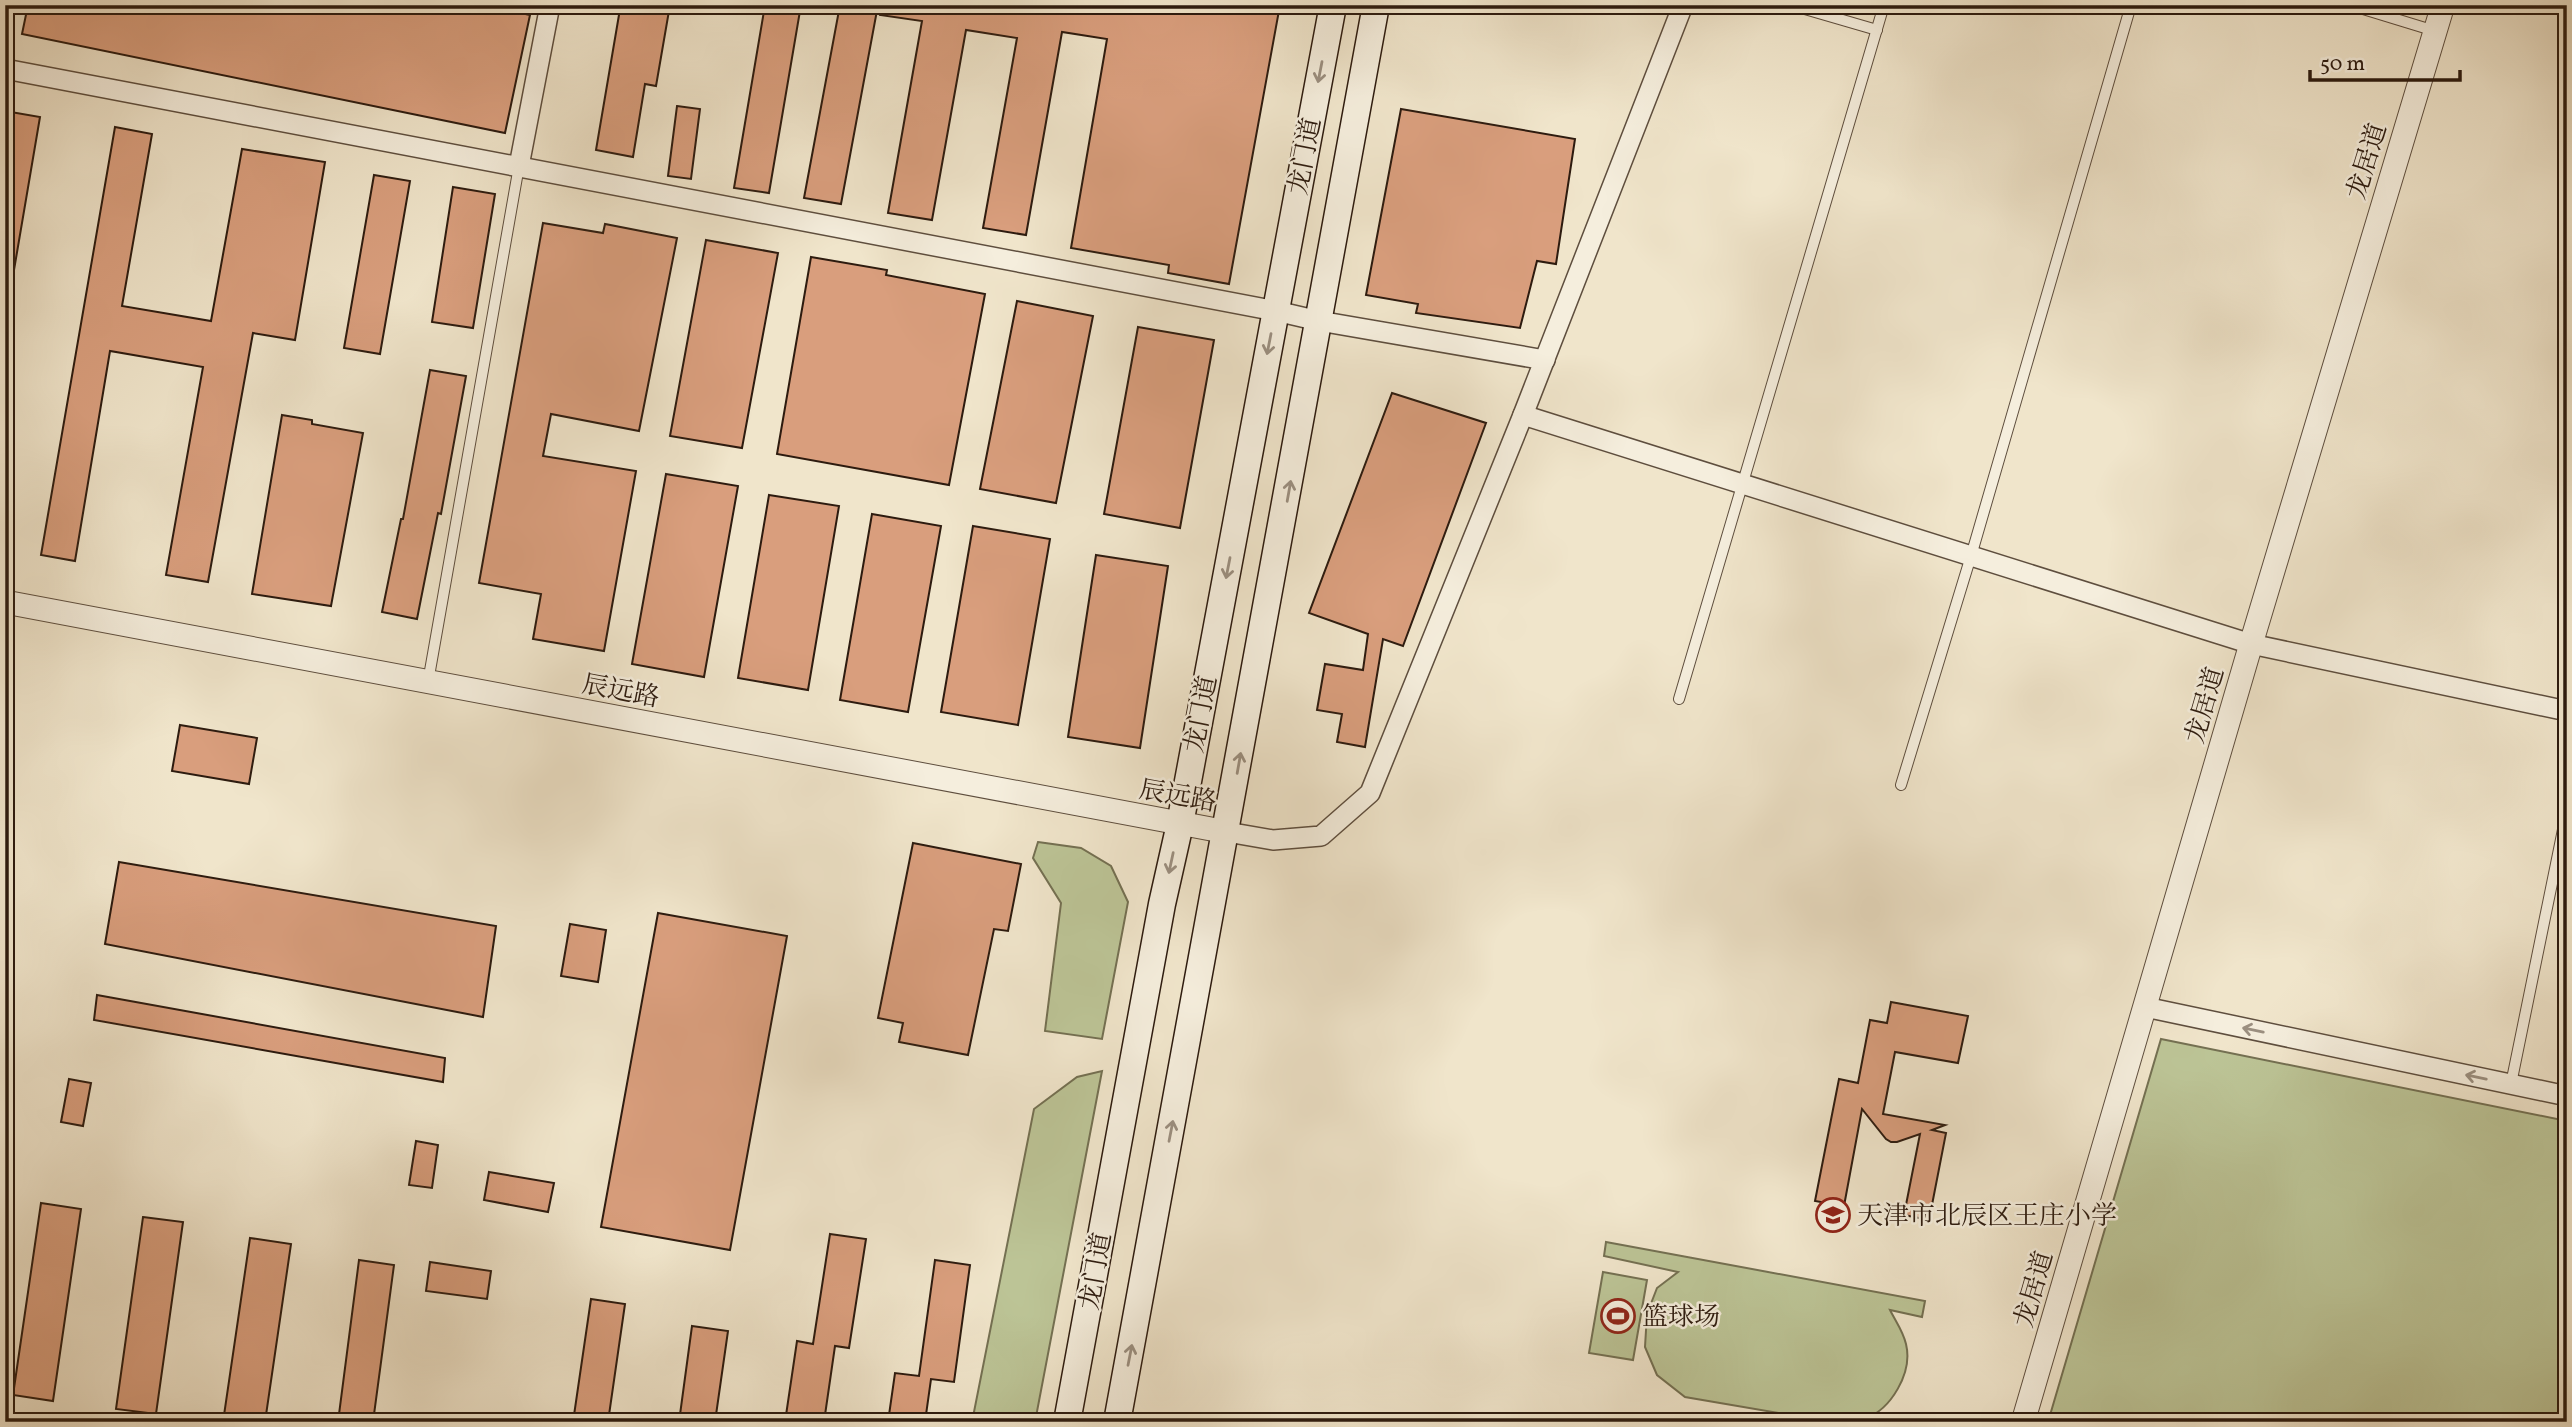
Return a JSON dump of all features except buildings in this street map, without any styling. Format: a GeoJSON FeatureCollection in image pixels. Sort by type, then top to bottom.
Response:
{"type":"FeatureCollection","features":[{"type":"Feature","properties":{"kind":"main road","name":"龙门道"},"geometry":{"type":"LineString","coordinates":[[1068,1422],[1162,904],[1180,824],[1333,5]]}},
{"type":"Feature","properties":{"kind":"main road","name":"龙门道"},"geometry":{"type":"LineString","coordinates":[[1117,1422],[1227,832],[1376,5]]}},
{"type":"Feature","properties":{"kind":"street"},"geometry":{"type":"LineString","coordinates":[[519,166],[550,5]]}},
{"type":"Feature","properties":{"kind":"street"},"geometry":{"type":"LineString","coordinates":[[1227,832],[1273,840],[1321,836],[1370,793],[1545,360],[1683,5]]}},
{"type":"Feature","properties":{"kind":"street","name":"龙居道"},"geometry":{"type":"LineString","coordinates":[[2024,1422],[2251,644],[2443,5]]}},
{"type":"Feature","properties":{"kind":"street"},"geometry":{"type":"LineString","coordinates":[[5,69],[1319,321],[1545,360]]}},
{"type":"Feature","properties":{"kind":"street"},"geometry":{"type":"LineString","coordinates":[[1523,415],[2251,644],[2567,710]]}},
{"type":"Feature","properties":{"kind":"street","name":"辰远路"},"geometry":{"type":"LineString","coordinates":[[5,602],[1227,832]]}},
{"type":"Feature","properties":{"kind":"street"},"geometry":{"type":"LineString","coordinates":[[2145,1007],[2567,1096]]}},
{"type":"Feature","properties":{"kind":"lane"},"geometry":{"type":"LineString","coordinates":[[1791,5],[1877,30]]}},
{"type":"Feature","properties":{"kind":"lane"},"geometry":{"type":"LineString","coordinates":[[1679,699],[1884,5]]}},
{"type":"Feature","properties":{"kind":"lane"},"geometry":{"type":"LineString","coordinates":[[1901,785],[1971,556],[2131,5]]}},
{"type":"Feature","properties":{"kind":"lane"},"geometry":{"type":"LineString","coordinates":[[2350,5],[2435,32]]}},
{"type":"Feature","properties":{"kind":"lane"},"geometry":{"type":"LineString","coordinates":[[428,682],[519,166]]}},
{"type":"Feature","properties":{"kind":"lane"},"geometry":{"type":"LineString","coordinates":[[2511,1084],[2567,810]]}},
{"type":"Feature","properties":{"kind":"lane"},"geometry":{"type":"LineString","coordinates":[[5,1420],[19,1422]]}},
{"type":"Feature","properties":{"kind":"green space"},"geometry":{"type":"Polygon","coordinates":[[[1038,842],[1081,848],[1111,866],[1128,902],[1102,1039],[1045,1031],[1061,903],[1033,858],[1038,842]]]}},
{"type":"Feature","properties":{"kind":"green space"},"geometry":{"type":"Polygon","coordinates":[[[2161,1039],[2567,1121],[2567,1422],[2048,1422],[2161,1039]]]}},
{"type":"Feature","properties":{"kind":"green space"},"geometry":{"type":"Polygon","coordinates":[[[1102,1071],[1035,1422],[972,1422],[1034,1109],[1077,1077],[1102,1071]]]}},
{"type":"Feature","properties":{"kind":"green space"},"geometry":{"type":"Polygon","coordinates":[[[1606,1242],[1925,1301],[1922,1317],[1890,1310],[1906,1344],[1906,1367],[1898,1389],[1875,1414],[1849,1422],[1832,1422],[1685,1397],[1657,1375],[1645,1347],[1647,1314],[1657,1288],[1678,1272],[1604,1256],[1606,1242]]]}},
{"type":"Feature","properties":{"kind":"green space","name":"篮球场"},"geometry":{"type":"Polygon","coordinates":[[[1603,1272],[1647,1280],[1633,1360],[1589,1353],[1603,1272]]]}},
{"type":"Feature","properties":{"kind":"place","name":"天津市北辰区王庄小学"},"geometry":{"type":"Point","coordinates":[1833,1215]}},
{"type":"Feature","properties":{"kind":"place","name":"篮球场"},"geometry":{"type":"Point","coordinates":[1618,1316]}}]}
